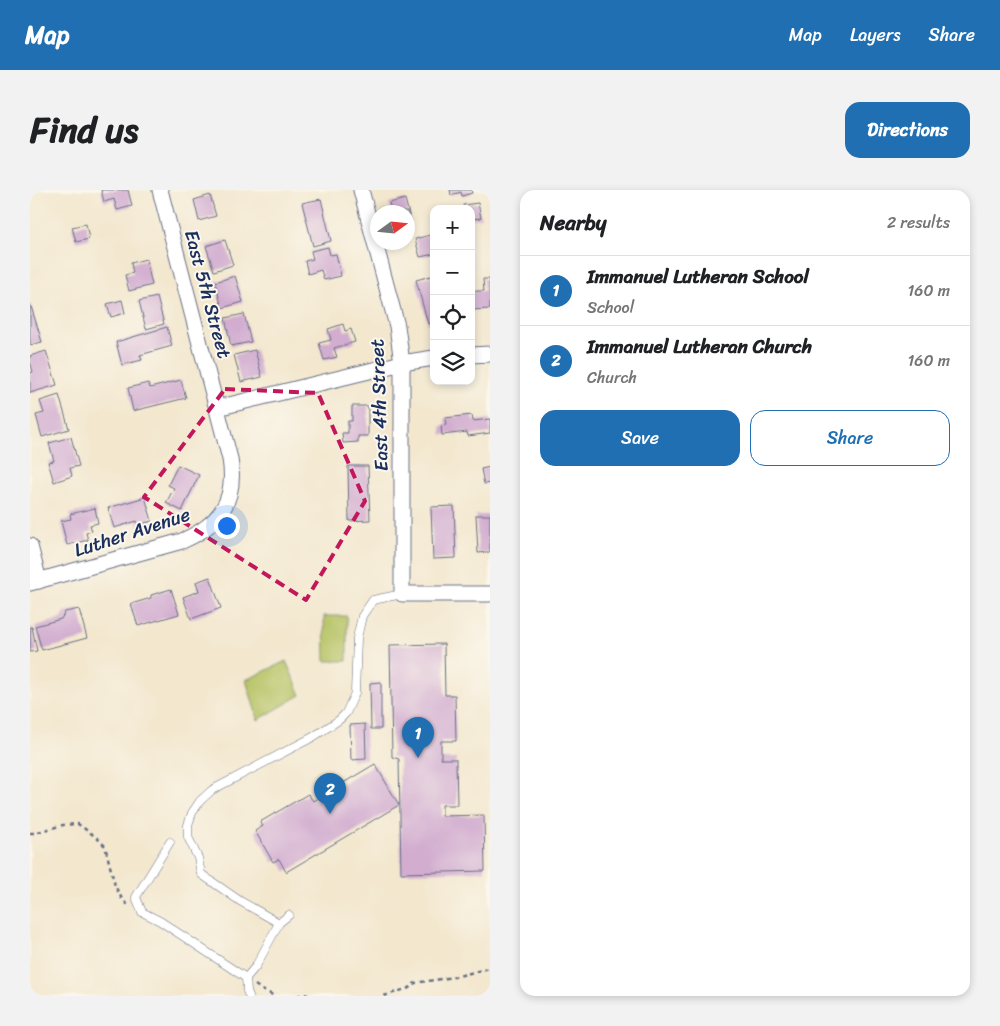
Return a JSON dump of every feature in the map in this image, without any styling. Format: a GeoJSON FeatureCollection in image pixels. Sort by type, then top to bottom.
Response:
{"type":"FeatureCollection","features":[{"type":"Feature","properties":{"kind":"street","name":"East 5th Street"},"geometry":{"type":"LineString","coordinates":[[160,190],[217,408]]}},
{"type":"Feature","properties":{"kind":"street","name":"East 4th Street"},"geometry":{"type":"LineString","coordinates":[[360,190],[396,326],[402,363],[402,594]]}},
{"type":"Feature","properties":{"kind":"street"},"geometry":{"type":"LineString","coordinates":[[475,355],[490,354]]}},
{"type":"Feature","properties":{"kind":"street"},"geometry":{"type":"LineString","coordinates":[[217,408],[402,363],[430,359]]}},
{"type":"Feature","properties":{"kind":"street","name":"Luther Avenue"},"geometry":{"type":"LineString","coordinates":[[35,582],[182,541],[205,530],[220,515],[226,504],[232,471],[217,408]]}},
{"type":"Feature","properties":{"kind":"street"},"geometry":{"type":"LineString","coordinates":[[30,546],[35,582]]}},
{"type":"Feature","properties":{"kind":"street"},"geometry":{"type":"LineString","coordinates":[[402,594],[490,594]]}},
{"type":"Feature","properties":{"kind":"lane"},"geometry":{"type":"LineString","coordinates":[[279,923],[240,901],[201,874],[198,858],[188,837],[188,825],[192,813],[200,801],[212,790],[313,736],[339,720],[346,713],[354,692],[356,638],[362,616],[373,600],[402,594]]}},
{"type":"Feature","properties":{"kind":"lane"},"geometry":{"type":"LineString","coordinates":[[170,842],[136,897],[142,912],[160,921],[246,978]]}},
{"type":"Feature","properties":{"kind":"lane"},"geometry":{"type":"LineString","coordinates":[[249,996],[246,978],[256,966],[279,923],[289,915]]}},
{"type":"Feature","properties":{"kind":"path"},"geometry":{"type":"LineString","coordinates":[[30,833],[63,825],[78,824],[105,846],[115,886],[126,904],[134,908]]}},
{"type":"Feature","properties":{"kind":"path"},"geometry":{"type":"LineString","coordinates":[[384,996],[409,988],[415,983],[454,977],[490,968]]}},
{"type":"Feature","properties":{"kind":"path"},"geometry":{"type":"LineString","coordinates":[[246,978],[264,992],[275,996]]}},
{"type":"Feature","properties":{"kind":"path"},"geometry":{"type":"LineString","coordinates":[[297,996],[304,994],[310,996]]}},
{"type":"Feature","properties":{"kind":"highlighted area"},"geometry":{"type":"Polygon","coordinates":[[[225,389],[318,393],[365,501],[306,600],[144,497],[225,389]]]}},
{"type":"Feature","properties":{"kind":"green space"},"geometry":{"type":"Polygon","coordinates":[[[324,616],[347,616],[347,661],[325,661],[324,616]]]}},
{"type":"Feature","properties":{"kind":"green space"},"geometry":{"type":"Polygon","coordinates":[[[286,661],[301,695],[258,720],[246,680],[286,661]]]}},
{"type":"Feature","properties":{"kind":"building"},"geometry":{"type":"Polygon","coordinates":[[[101,190],[128,190],[132,206],[117,210],[114,199],[104,202],[101,190]]]}},
{"type":"Feature","properties":{"kind":"building"},"geometry":{"type":"Polygon","coordinates":[[[450,190],[471,190],[472,193],[462,196],[461,192],[451,195],[450,190]]]}},
{"type":"Feature","properties":{"kind":"building"},"geometry":{"type":"Polygon","coordinates":[[[210,195],[216,216],[199,221],[194,200],[210,195]]]}},
{"type":"Feature","properties":{"kind":"building"},"geometry":{"type":"Polygon","coordinates":[[[321,199],[331,241],[313,246],[302,203],[321,199]]]}},
{"type":"Feature","properties":{"kind":"building"},"geometry":{"type":"Polygon","coordinates":[[[405,199],[407,205],[390,205],[389,203],[405,199]]]}},
{"type":"Feature","properties":{"kind":"building"},"geometry":{"type":"Polygon","coordinates":[[[478,203],[481,218],[475,219],[475,205],[463,205],[478,203]]]}},
{"type":"Feature","properties":{"kind":"building"},"geometry":{"type":"Polygon","coordinates":[[[86,224],[89,239],[76,242],[72,227],[86,224]]]}},
{"type":"Feature","properties":{"kind":"building"},"geometry":{"type":"Polygon","coordinates":[[[430,235],[430,255],[420,257],[415,239],[430,235]]]}},
{"type":"Feature","properties":{"kind":"building"},"geometry":{"type":"Polygon","coordinates":[[[225,240],[233,265],[214,271],[206,246],[225,240]]]}},
{"type":"Feature","properties":{"kind":"building"},"geometry":{"type":"Polygon","coordinates":[[[328,247],[330,255],[336,254],[341,276],[324,280],[321,270],[308,274],[305,261],[313,259],[311,251],[328,247]]]}},
{"type":"Feature","properties":{"kind":"building"},"geometry":{"type":"Polygon","coordinates":[[[146,259],[152,285],[129,291],[125,275],[133,273],[131,263],[146,259]]]}},
{"type":"Feature","properties":{"kind":"building"},"geometry":{"type":"Polygon","coordinates":[[[235,276],[243,302],[222,308],[215,282],[235,276]]]}},
{"type":"Feature","properties":{"kind":"building"},"geometry":{"type":"Polygon","coordinates":[[[430,276],[430,323],[428,324],[416,280],[430,276]]]}},
{"type":"Feature","properties":{"kind":"building"},"geometry":{"type":"Polygon","coordinates":[[[483,279],[490,279],[490,309],[475,310],[475,291],[484,291],[483,279]]]}},
{"type":"Feature","properties":{"kind":"building"},"geometry":{"type":"Polygon","coordinates":[[[157,297],[164,324],[146,329],[139,301],[157,297]]]}},
{"type":"Feature","properties":{"kind":"building"},"geometry":{"type":"Polygon","coordinates":[[[122,300],[125,313],[111,317],[107,304],[122,300]]]}},
{"type":"Feature","properties":{"kind":"building"},"geometry":{"type":"Polygon","coordinates":[[[30,303],[42,342],[30,345],[30,303]]]}},
{"type":"Feature","properties":{"kind":"building"},"geometry":{"type":"Polygon","coordinates":[[[244,314],[251,342],[231,346],[225,318],[244,314]]]}},
{"type":"Feature","properties":{"kind":"building"},"geometry":{"type":"Polygon","coordinates":[[[343,324],[345,331],[351,329],[355,342],[334,348],[337,357],[324,360],[319,343],[331,340],[328,329],[343,324]]]}},
{"type":"Feature","properties":{"kind":"building"},"geometry":{"type":"Polygon","coordinates":[[[167,327],[172,346],[140,355],[142,360],[122,365],[116,342],[167,327]]]}},
{"type":"Feature","properties":{"kind":"building"},"geometry":{"type":"Polygon","coordinates":[[[255,350],[262,377],[241,382],[234,355],[255,350]]]}},
{"type":"Feature","properties":{"kind":"building"},"geometry":{"type":"Polygon","coordinates":[[[46,351],[57,385],[30,393],[30,373],[33,372],[30,356],[46,351]]]}},
{"type":"Feature","properties":{"kind":"building"},"geometry":{"type":"Polygon","coordinates":[[[181,380],[186,398],[133,411],[128,388],[148,383],[150,388],[181,380]]]}},
{"type":"Feature","properties":{"kind":"building"},"geometry":{"type":"Polygon","coordinates":[[[59,395],[69,429],[42,437],[36,415],[44,413],[40,401],[59,395]]]}},
{"type":"Feature","properties":{"kind":"building"},"geometry":{"type":"Polygon","coordinates":[[[352,406],[368,406],[368,436],[358,436],[358,442],[343,443],[342,433],[348,433],[348,421],[352,421],[352,406]]]}},
{"type":"Feature","properties":{"kind":"building"},"geometry":{"type":"Polygon","coordinates":[[[472,415],[473,421],[490,419],[490,433],[468,436],[467,432],[442,435],[441,426],[446,425],[445,418],[472,415]]]}},
{"type":"Feature","properties":{"kind":"building"},"geometry":{"type":"Polygon","coordinates":[[[71,437],[79,466],[70,468],[72,476],[54,482],[48,462],[54,461],[49,443],[71,437]]]}},
{"type":"Feature","properties":{"kind":"building"},"geometry":{"type":"Polygon","coordinates":[[[178,465],[199,475],[182,511],[166,503],[174,488],[168,485],[178,465]]]}},
{"type":"Feature","properties":{"kind":"building"},"geometry":{"type":"Polygon","coordinates":[[[348,466],[368,466],[370,520],[349,521],[348,466]]]}},
{"type":"Feature","properties":{"kind":"building"},"geometry":{"type":"Polygon","coordinates":[[[490,467],[490,483],[484,484],[481,469],[490,467]]]}},
{"type":"Feature","properties":{"kind":"building"},"geometry":{"type":"Polygon","coordinates":[[[145,497],[152,521],[138,525],[137,521],[114,528],[108,508],[145,497]]]}},
{"type":"Feature","properties":{"kind":"building"},"geometry":{"type":"Polygon","coordinates":[[[454,506],[456,558],[433,559],[431,507],[454,506]]]}},
{"type":"Feature","properties":{"kind":"building"},"geometry":{"type":"Polygon","coordinates":[[[95,508],[98,523],[90,525],[92,531],[86,533],[88,540],[67,545],[61,521],[71,519],[70,514],[95,508]]]}},
{"type":"Feature","properties":{"kind":"building"},"geometry":{"type":"Polygon","coordinates":[[[476,515],[490,515],[490,552],[478,553],[476,515]]]}},
{"type":"Feature","properties":{"kind":"building"},"geometry":{"type":"Polygon","coordinates":[[[210,577],[221,608],[191,619],[183,597],[199,591],[196,582],[210,577]]]}},
{"type":"Feature","properties":{"kind":"building"},"geometry":{"type":"Polygon","coordinates":[[[171,589],[179,614],[138,626],[131,604],[171,589]]]}},
{"type":"Feature","properties":{"kind":"building"},"geometry":{"type":"Polygon","coordinates":[[[79,609],[87,638],[42,650],[35,626],[61,619],[65,612],[79,609]]]}},
{"type":"Feature","properties":{"kind":"building"},"geometry":{"type":"Polygon","coordinates":[[[30,627],[32,627],[37,651],[30,652],[30,627]]]}},
{"type":"Feature","properties":{"kind":"building"},"geometry":{"type":"Polygon","coordinates":[[[444,644],[445,695],[455,695],[456,741],[441,741],[441,759],[456,759],[457,805],[442,805],[442,816],[484,815],[485,871],[401,873],[399,759],[392,757],[390,645],[444,644]]]}},
{"type":"Feature","properties":{"kind":"building"},"geometry":{"type":"Polygon","coordinates":[[[381,682],[381,729],[371,729],[370,683],[381,682]]]}},
{"type":"Feature","properties":{"kind":"building"},"geometry":{"type":"Polygon","coordinates":[[[365,724],[366,759],[351,760],[350,725],[365,724]]]}},
{"type":"Feature","properties":{"kind":"building"},"geometry":{"type":"Polygon","coordinates":[[[375,764],[399,805],[286,872],[279,859],[273,862],[255,831],[263,826],[260,822],[308,794],[313,801],[375,764]]]}},
{"type":"Feature","properties":{"kind":"place","name":"Immanuel Lutheran School"},"geometry":{"type":"Point","coordinates":[418,758]}},
{"type":"Feature","properties":{"kind":"place","name":"Immanuel Lutheran Church"},"geometry":{"type":"Point","coordinates":[330,814]}}]}
